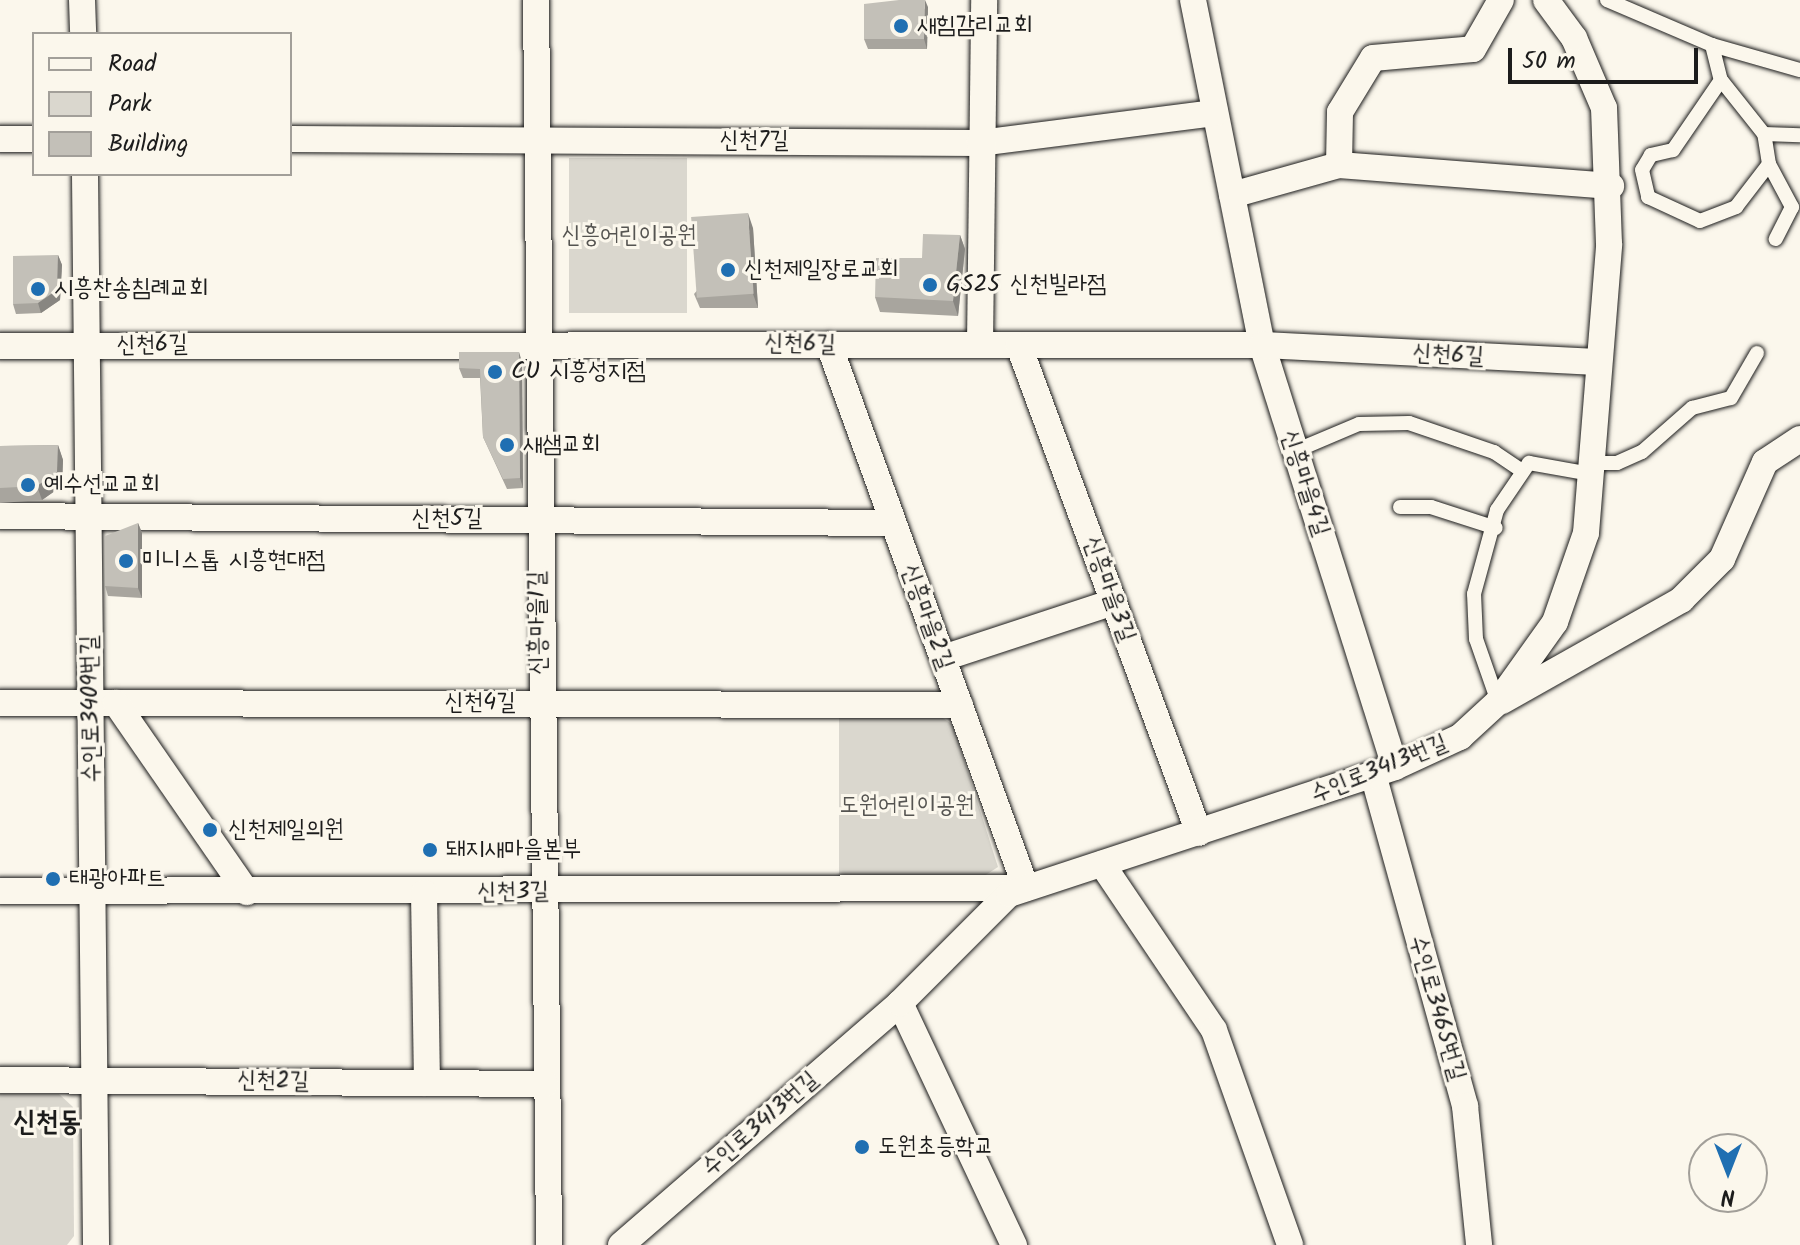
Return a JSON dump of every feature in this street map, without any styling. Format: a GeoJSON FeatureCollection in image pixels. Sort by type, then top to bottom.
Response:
{"type":"FeatureCollection","features":[{"type":"Feature","properties":{"kind":"street"},"geometry":{"type":"LineString","coordinates":[[82,0],[83,32]]}},
{"type":"Feature","properties":{"kind":"street","name":"신흥마을1길"},"geometry":{"type":"LineString","coordinates":[[536,0],[536,519],[549,1245]]}},
{"type":"Feature","properties":{"kind":"street"},"geometry":{"type":"LineString","coordinates":[[980,344],[984,0]]}},
{"type":"Feature","properties":{"kind":"street","name":"신흥마을4길"},"geometry":{"type":"LineString","coordinates":[[1193,0],[1262,345],[1295,451],[1384,770]]}},
{"type":"Feature","properties":{"kind":"street"},"geometry":{"type":"LineString","coordinates":[[1339,165],[1340,112],[1373,58],[1473,49],[1501,0]]}},
{"type":"Feature","properties":{"kind":"street","name":"수인로3413번길"},"geometry":{"type":"LineString","coordinates":[[621,1245],[900,1003],[1009,894],[1384,770],[1460,737],[1498,702],[1555,622],[1586,533],[1599,362],[1611,186],[1604,108],[1574,38],[1546,0]]}},
{"type":"Feature","properties":{"kind":"street","name":"신천7길"},"geometry":{"type":"LineString","coordinates":[[292,139],[980,143],[1215,113]]}},
{"type":"Feature","properties":{"kind":"street"},"geometry":{"type":"LineString","coordinates":[[0,139],[32,139]]}},
{"type":"Feature","properties":{"kind":"street"},"geometry":{"type":"LineString","coordinates":[[1232,195],[1339,165],[1611,186]]}},
{"type":"Feature","properties":{"kind":"street","name":"수인로3409번길"},"geometry":{"type":"LineString","coordinates":[[85,176],[89,517],[104,703],[93,891],[96,1245]]}},
{"type":"Feature","properties":{"kind":"street","name":"신천6길"},"geometry":{"type":"LineString","coordinates":[[0,346],[536,341],[1262,345],[1599,362]]}},
{"type":"Feature","properties":{"kind":"street","name":"신흥마을2길"},"geometry":{"type":"LineString","coordinates":[[829,345],[1026,888]]}},
{"type":"Feature","properties":{"kind":"street","name":"신흥마을3길"},"geometry":{"type":"LineString","coordinates":[[1019,346],[1199,833]]}},
{"type":"Feature","properties":{"kind":"street"},"geometry":{"type":"LineString","coordinates":[[1498,702],[1681,600],[1722,559],[1765,462],[1800,439]]}},
{"type":"Feature","properties":{"kind":"street","name":"신천5길"},"geometry":{"type":"LineString","coordinates":[[0,516],[893,523]]}},
{"type":"Feature","properties":{"kind":"street"},"geometry":{"type":"LineString","coordinates":[[943,658],[1113,602]]}},
{"type":"Feature","properties":{"kind":"street","name":"신천4길"},"geometry":{"type":"LineString","coordinates":[[0,703],[960,705]]}},
{"type":"Feature","properties":{"kind":"street"},"geometry":{"type":"LineString","coordinates":[[104,703],[247,892]]}},
{"type":"Feature","properties":{"kind":"street","name":"수인로3465번길"},"geometry":{"type":"LineString","coordinates":[[1384,770],[1465,1106],[1479,1245]]}},
{"type":"Feature","properties":{"kind":"street"},"geometry":{"type":"LineString","coordinates":[[1102,864],[1214,1030],[1290,1245]]}},
{"type":"Feature","properties":{"kind":"street","name":"신천3길"},"geometry":{"type":"LineString","coordinates":[[0,891],[424,893],[1026,888]]}},
{"type":"Feature","properties":{"kind":"street"},"geometry":{"type":"LineString","coordinates":[[424,893],[427,1083]]}},
{"type":"Feature","properties":{"kind":"street"},"geometry":{"type":"LineString","coordinates":[[900,1003],[1014,1245]]}},
{"type":"Feature","properties":{"kind":"street","name":"신천2길"},"geometry":{"type":"LineString","coordinates":[[0,1080],[545,1084]]}},
{"type":"Feature","properties":{"kind":"lane"},"geometry":{"type":"LineString","coordinates":[[1607,0],[1712,45],[1800,70]]}},
{"type":"Feature","properties":{"kind":"lane"},"geometry":{"type":"LineString","coordinates":[[1712,45],[1721,80],[1764,134],[1769,164],[1796,209],[1776,239]]}},
{"type":"Feature","properties":{"kind":"lane"},"geometry":{"type":"LineString","coordinates":[[1721,80],[1673,150],[1651,155],[1642,170],[1648,197],[1700,221],[1736,207],[1769,164]]}},
{"type":"Feature","properties":{"kind":"lane"},"geometry":{"type":"LineString","coordinates":[[1764,134],[1800,135]]}},
{"type":"Feature","properties":{"kind":"lane"},"geometry":{"type":"LineString","coordinates":[[1498,702],[1476,639],[1474,594],[1496,528],[1497,510],[1522,471],[1529,463],[1591,469],[1630,458],[1692,408],[1731,398],[1757,353]]}},
{"type":"Feature","properties":{"kind":"lane"},"geometry":{"type":"LineString","coordinates":[[1295,451],[1359,424],[1409,423],[1494,452],[1522,471]]}},
{"type":"Feature","properties":{"kind":"lane"},"geometry":{"type":"LineString","coordinates":[[1400,507],[1431,507],[1496,528]]}},
{"type":"Feature","properties":{"kind":"green space","name":"신흥어린이공원"},"geometry":{"type":"Polygon","coordinates":[[[569,158],[687,158],[687,313],[569,313],[569,158]]]}},
{"type":"Feature","properties":{"kind":"green space","name":"도원어린이공원"},"geometry":{"type":"Polygon","coordinates":[[[931,710],[953,725],[998,867],[981,878],[839,874],[839,714],[931,710]]]}},
{"type":"Feature","properties":{"kind":"green space"},"geometry":{"type":"Polygon","coordinates":[[[0,1094],[59,1094],[73,1107],[74,1236],[67,1245],[0,1245],[0,1094]]]}},
{"type":"Feature","properties":{"kind":"building"},"geometry":{"type":"Polygon","coordinates":[[[925,0],[924,39],[864,39],[864,4],[925,0]]]}},
{"type":"Feature","properties":{"kind":"building"},"geometry":{"type":"Polygon","coordinates":[[[748,213],[754,294],[697,298],[691,217],[748,213]]]}},
{"type":"Feature","properties":{"kind":"building"},"geometry":{"type":"Polygon","coordinates":[[[923,234],[960,235],[953,301],[875,297],[876,258],[922,258],[923,234]]]}},
{"type":"Feature","properties":{"kind":"building"},"geometry":{"type":"Polygon","coordinates":[[[58,255],[57,290],[38,303],[13,304],[13,256],[58,255]]]}},
{"type":"Feature","properties":{"kind":"building"},"geometry":{"type":"Polygon","coordinates":[[[459,352],[519,352],[520,478],[503,479],[483,437],[480,369],[459,368],[459,352]]]}},
{"type":"Feature","properties":{"kind":"building"},"geometry":{"type":"Polygon","coordinates":[[[58,445],[57,472],[37,486],[0,488],[0,446],[58,445]]]}},
{"type":"Feature","properties":{"kind":"building"},"geometry":{"type":"Polygon","coordinates":[[[138,523],[138,588],[105,586],[105,536],[138,523]]]}},
{"type":"Feature","properties":{"kind":"place","name":"새힘감리교회"},"geometry":{"type":"Point","coordinates":[901,26]}},
{"type":"Feature","properties":{"kind":"place","name":"신천제일장로교회"},"geometry":{"type":"Point","coordinates":[728,270]}},
{"type":"Feature","properties":{"kind":"place","name":"GS25 신천빌라점"},"geometry":{"type":"Point","coordinates":[930,285]}},
{"type":"Feature","properties":{"kind":"place","name":"시흥찬송침례교회"},"geometry":{"type":"Point","coordinates":[38,289]}},
{"type":"Feature","properties":{"kind":"place","name":"CU 시흥성지점"},"geometry":{"type":"Point","coordinates":[495,372]}},
{"type":"Feature","properties":{"kind":"place","name":"새샘교회"},"geometry":{"type":"Point","coordinates":[507,445]}},
{"type":"Feature","properties":{"kind":"place","name":"예수선교교회"},"geometry":{"type":"Point","coordinates":[28,485]}},
{"type":"Feature","properties":{"kind":"place","name":"미니스톱 시흥현대점"},"geometry":{"type":"Point","coordinates":[126,561]}},
{"type":"Feature","properties":{"kind":"place","name":"신천제일의원"},"geometry":{"type":"Point","coordinates":[210,830]}},
{"type":"Feature","properties":{"kind":"place","name":"돼지새마을본부"},"geometry":{"type":"Point","coordinates":[430,850]}},
{"type":"Feature","properties":{"kind":"place","name":"태광아파트"},"geometry":{"type":"Point","coordinates":[53,879]}},
{"type":"Feature","properties":{"kind":"place","name":"도원초등학교"},"geometry":{"type":"Point","coordinates":[862,1147]}},
{"type":"Feature","properties":{"kind":"district","name":"신천동"},"geometry":{"type":"Point","coordinates":[47,1123]}}]}
